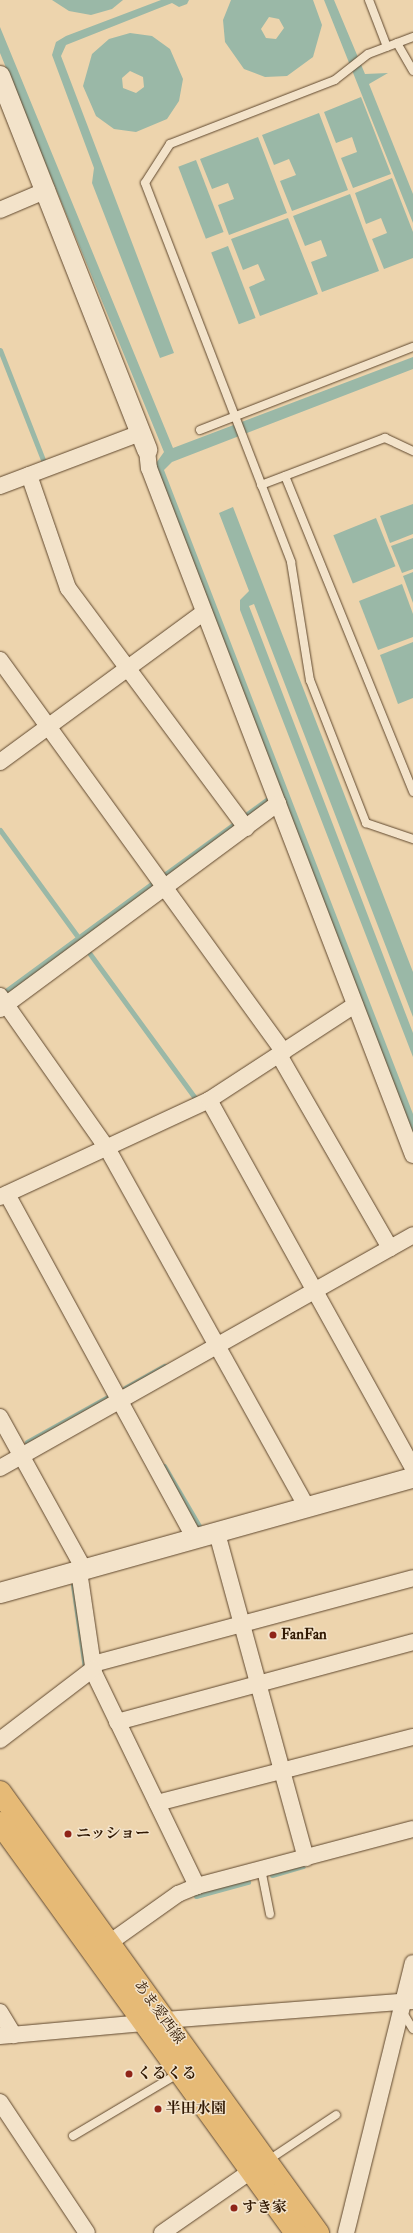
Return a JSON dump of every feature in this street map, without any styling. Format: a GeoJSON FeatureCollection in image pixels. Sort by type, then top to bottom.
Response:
{"type":"FeatureCollection","features":[{"type":"Feature","properties":{"kind":"main road","name":"あま愛西線"},"geometry":{"type":"LineString","coordinates":[[0,1792],[165,2020],[259,2166],[296,2233]]}},
{"type":"Feature","properties":{"kind":"main road","name":"あま愛西線"},"geometry":{"type":"LineString","coordinates":[[0,1824],[179,2072],[318,2233]]}},
{"type":"Feature","properties":{"kind":"street"},"geometry":{"type":"LineString","coordinates":[[0,76],[47,190],[144,441],[149,468],[413,1155]]}},
{"type":"Feature","properties":{"kind":"street"},"geometry":{"type":"LineString","coordinates":[[0,210],[47,190]]}},
{"type":"Feature","properties":{"kind":"street"},"geometry":{"type":"LineString","coordinates":[[0,486],[29,475],[144,441]]}},
{"type":"Feature","properties":{"kind":"street"},"geometry":{"type":"LineString","coordinates":[[29,475],[68,588],[129,667],[246,828]]}},
{"type":"Feature","properties":{"kind":"street"},"geometry":{"type":"LineString","coordinates":[[0,762],[204,612]]}},
{"type":"Feature","properties":{"kind":"street"},"geometry":{"type":"LineString","coordinates":[[0,660],[166,888],[281,1053],[390,1248]]}},
{"type":"Feature","properties":{"kind":"street"},"geometry":{"type":"LineString","coordinates":[[278,803],[166,888],[2,1004],[107,1148],[307,1508]]}},
{"type":"Feature","properties":{"kind":"street"},"geometry":{"type":"LineString","coordinates":[[195,1539],[120,1400],[4,1196],[209,1100],[356,1005]]}},
{"type":"Feature","properties":{"kind":"street"},"geometry":{"type":"LineString","coordinates":[[209,1100],[413,1468]]}},
{"type":"Feature","properties":{"kind":"street"},"geometry":{"type":"LineString","coordinates":[[0,1468],[413,1236]]}},
{"type":"Feature","properties":{"kind":"street"},"geometry":{"type":"LineString","coordinates":[[0,1417],[22,1455],[82,1570],[93,1667],[117,1722],[197,1886]]}},
{"type":"Feature","properties":{"kind":"street"},"geometry":{"type":"LineString","coordinates":[[0,1593],[413,1478]]}},
{"type":"Feature","properties":{"kind":"street"},"geometry":{"type":"LineString","coordinates":[[217,1533],[306,1858]]}},
{"type":"Feature","properties":{"kind":"street"},"geometry":{"type":"LineString","coordinates":[[0,1740],[93,1667],[242,1624],[413,1578]]}},
{"type":"Feature","properties":{"kind":"street"},"geometry":{"type":"LineString","coordinates":[[117,1722],[413,1642]]}},
{"type":"Feature","properties":{"kind":"street"},"geometry":{"type":"LineString","coordinates":[[157,1803],[413,1737]]}},
{"type":"Feature","properties":{"kind":"street"},"geometry":{"type":"LineString","coordinates":[[109,1943],[178,1894],[197,1886],[413,1829]]}},
{"type":"Feature","properties":{"kind":"street"},"geometry":{"type":"LineString","coordinates":[[346,2233],[406,2004],[413,1963]]}},
{"type":"Feature","properties":{"kind":"street"},"geometry":{"type":"LineString","coordinates":[[165,2020],[406,2004]]}},
{"type":"Feature","properties":{"kind":"street"},"geometry":{"type":"LineString","coordinates":[[0,2012],[7,2035],[143,2023]]}},
{"type":"Feature","properties":{"kind":"street"},"geometry":{"type":"LineString","coordinates":[[2,2108],[87,2233]]}},
{"type":"Feature","properties":{"kind":"street"},"geometry":{"type":"LineString","coordinates":[[162,2233],[259,2166]]}},
{"type":"Feature","properties":{"kind":"lane"},"geometry":{"type":"LineString","coordinates":[[369,0],[387,47]]}},
{"type":"Feature","properties":{"kind":"lane"},"geometry":{"type":"LineString","coordinates":[[413,37],[362,59],[335,80],[170,144],[145,184],[291,562],[310,680],[366,823],[413,839]]}},
{"type":"Feature","properties":{"kind":"lane"},"geometry":{"type":"LineString","coordinates":[[397,43],[413,71]]}},
{"type":"Feature","properties":{"kind":"lane"},"geometry":{"type":"LineString","coordinates":[[200,430],[236,420],[413,347]]}},
{"type":"Feature","properties":{"kind":"lane"},"geometry":{"type":"LineString","coordinates":[[261,485],[385,438],[413,452]]}},
{"type":"Feature","properties":{"kind":"lane"},"geometry":{"type":"LineString","coordinates":[[285,476],[413,792]]}},
{"type":"Feature","properties":{"kind":"lane"},"geometry":{"type":"LineString","coordinates":[[262,1869],[270,1914]]}},
{"type":"Feature","properties":{"kind":"lane"},"geometry":{"type":"LineString","coordinates":[[406,2004],[413,2029]]}},
{"type":"Feature","properties":{"kind":"lane"},"geometry":{"type":"LineString","coordinates":[[73,2136],[179,2072]]}},
{"type":"Feature","properties":{"kind":"lane"},"geometry":{"type":"LineString","coordinates":[[259,2166],[336,2115]]}},
{"type":"Feature","properties":{"kind":"shaded area"},"geometry":{"type":"Polygon","coordinates":[[[52,0],[123,0],[112,9],[91,15],[69,11],[52,0]]]}},
{"type":"Feature","properties":{"kind":"shaded area"},"geometry":{"type":"Polygon","coordinates":[[[161,0],[189,0],[187,4],[179,7],[172,3],[66,45],[61,56],[174,353],[160,358],[92,183],[94,168],[52,55],[56,42],[66,36],[161,0]]]}},
{"type":"Feature","properties":{"kind":"shaded area"},"geometry":{"type":"Polygon","coordinates":[[[231,0],[313,0],[322,25],[313,57],[287,76],[265,77],[244,69],[225,42],[223,20],[231,0]],[[269,17],[261,29],[266,38],[276,39],[284,28],[279,19],[269,17]]]}},
{"type":"Feature","properties":{"kind":"shaded area"},"geometry":{"type":"Polygon","coordinates":[[[324,0],[334,0],[365,74],[388,73],[369,84],[413,194],[413,223],[324,0]]]}},
{"type":"Feature","properties":{"kind":"shaded area"},"geometry":{"type":"Polygon","coordinates":[[[0,27],[173,448],[413,357],[413,369],[172,462],[164,470],[413,1114],[413,1137],[154,466],[164,452],[0,53],[0,27]]]}},
{"type":"Feature","properties":{"kind":"shaded area"},"geometry":{"type":"Polygon","coordinates":[[[130,33],[152,36],[170,49],[183,79],[179,101],[167,119],[136,132],[114,129],[96,116],[83,86],[92,54],[109,39],[130,33]],[[130,71],[122,78],[123,88],[136,93],[144,87],[143,77],[130,71]]]}},
{"type":"Feature","properties":{"kind":"shaded area"},"geometry":{"type":"Polygon","coordinates":[[[361,97],[391,174],[353,188],[341,158],[357,152],[352,137],[336,143],[324,112],[361,97]]]}},
{"type":"Feature","properties":{"kind":"shaded area"},"geometry":{"type":"Polygon","coordinates":[[[319,113],[348,190],[292,211],[280,181],[296,175],[289,159],[274,165],[262,135],[319,113]]]}},
{"type":"Feature","properties":{"kind":"shaded area"},"geometry":{"type":"Polygon","coordinates":[[[258,137],[287,213],[229,235],[218,205],[234,199],[228,183],[212,189],[200,159],[258,137]]]}},
{"type":"Feature","properties":{"kind":"shaded area"},"geometry":{"type":"Polygon","coordinates":[[[196,160],[224,232],[206,239],[178,167],[196,160]]]}},
{"type":"Feature","properties":{"kind":"shaded area"},"geometry":{"type":"Polygon","coordinates":[[[392,178],[413,232],[413,258],[384,269],[372,239],[387,233],[381,218],[366,224],[355,193],[392,178]]]}},
{"type":"Feature","properties":{"kind":"shaded area"},"geometry":{"type":"Polygon","coordinates":[[[350,194],[379,271],[322,292],[311,262],[327,256],[321,240],[305,246],[293,216],[350,194]]]}},
{"type":"Feature","properties":{"kind":"shaded area"},"geometry":{"type":"Polygon","coordinates":[[[288,218],[318,294],[260,316],[249,287],[265,280],[258,264],[243,270],[231,239],[288,218]]]}},
{"type":"Feature","properties":{"kind":"shaded area"},"geometry":{"type":"Polygon","coordinates":[[[228,246],[256,318],[239,324],[211,252],[228,246]]]}},
{"type":"Feature","properties":{"kind":"shaded area"},"geometry":{"type":"Polygon","coordinates":[[[413,504],[413,534],[390,543],[380,516],[413,504]]]}},
{"type":"Feature","properties":{"kind":"shaded area"},"geometry":{"type":"Polygon","coordinates":[[[233,507],[413,972],[413,1017],[254,604],[249,606],[413,1033],[413,1057],[240,610],[240,600],[249,591],[219,513],[233,507]]]}},
{"type":"Feature","properties":{"kind":"shaded area"},"geometry":{"type":"Polygon","coordinates":[[[376,518],[395,566],[353,583],[333,535],[376,518]]]}},
{"type":"Feature","properties":{"kind":"shaded area"},"geometry":{"type":"Polygon","coordinates":[[[413,538],[413,569],[402,573],[391,546],[413,538]]]}},
{"type":"Feature","properties":{"kind":"shaded area"},"geometry":{"type":"Polygon","coordinates":[[[413,572],[413,603],[403,576],[413,572]]]}},
{"type":"Feature","properties":{"kind":"shaded area"},"geometry":{"type":"Polygon","coordinates":[[[402,584],[413,614],[413,637],[378,650],[359,601],[402,584]]]}},
{"type":"Feature","properties":{"kind":"shaded area"},"geometry":{"type":"Polygon","coordinates":[[[413,642],[413,698],[398,704],[380,655],[413,642]]]}},
{"type":"Feature","properties":{"kind":"waterway"},"geometry":{"type":"LineString","coordinates":[[0,350],[43,460]]}},
{"type":"Feature","properties":{"kind":"waterway"},"geometry":{"type":"LineString","coordinates":[[243,817],[268,799]]}},
{"type":"Feature","properties":{"kind":"waterway"},"geometry":{"type":"LineString","coordinates":[[164,875],[237,822]]}},
{"type":"Feature","properties":{"kind":"waterway"},"geometry":{"type":"LineString","coordinates":[[0,830],[78,937]]}},
{"type":"Feature","properties":{"kind":"waterway"},"geometry":{"type":"LineString","coordinates":[[3,993],[154,882]]}},
{"type":"Feature","properties":{"kind":"waterway"},"geometry":{"type":"LineString","coordinates":[[90,954],[195,1098]]}},
{"type":"Feature","properties":{"kind":"waterway"},"geometry":{"type":"LineString","coordinates":[[125,1388],[164,1366]]}},
{"type":"Feature","properties":{"kind":"waterway"},"geometry":{"type":"LineString","coordinates":[[27,1442],[108,1397]]}},
{"type":"Feature","properties":{"kind":"waterway"},"geometry":{"type":"LineString","coordinates":[[164,1466],[199,1526]]}},
{"type":"Feature","properties":{"kind":"waterway"},"geometry":{"type":"LineString","coordinates":[[73,1585],[85,1668]]}},
{"type":"Feature","properties":{"kind":"waterway"},"geometry":{"type":"LineString","coordinates":[[272,1875],[303,1866]]}},
{"type":"Feature","properties":{"kind":"waterway"},"geometry":{"type":"LineString","coordinates":[[196,1896],[248,1882]]}},
{"type":"Feature","properties":{"kind":"place","name":"FanFan"},"geometry":{"type":"Point","coordinates":[273,1635]}},
{"type":"Feature","properties":{"kind":"place","name":"ニッショー"},"geometry":{"type":"Point","coordinates":[68,1834]}},
{"type":"Feature","properties":{"kind":"place","name":"くるくる"},"geometry":{"type":"Point","coordinates":[129,2074]}},
{"type":"Feature","properties":{"kind":"place","name":"半田水園"},"geometry":{"type":"Point","coordinates":[158,2109]}},
{"type":"Feature","properties":{"kind":"place","name":"すき家"},"geometry":{"type":"Point","coordinates":[234,2208]}}]}
